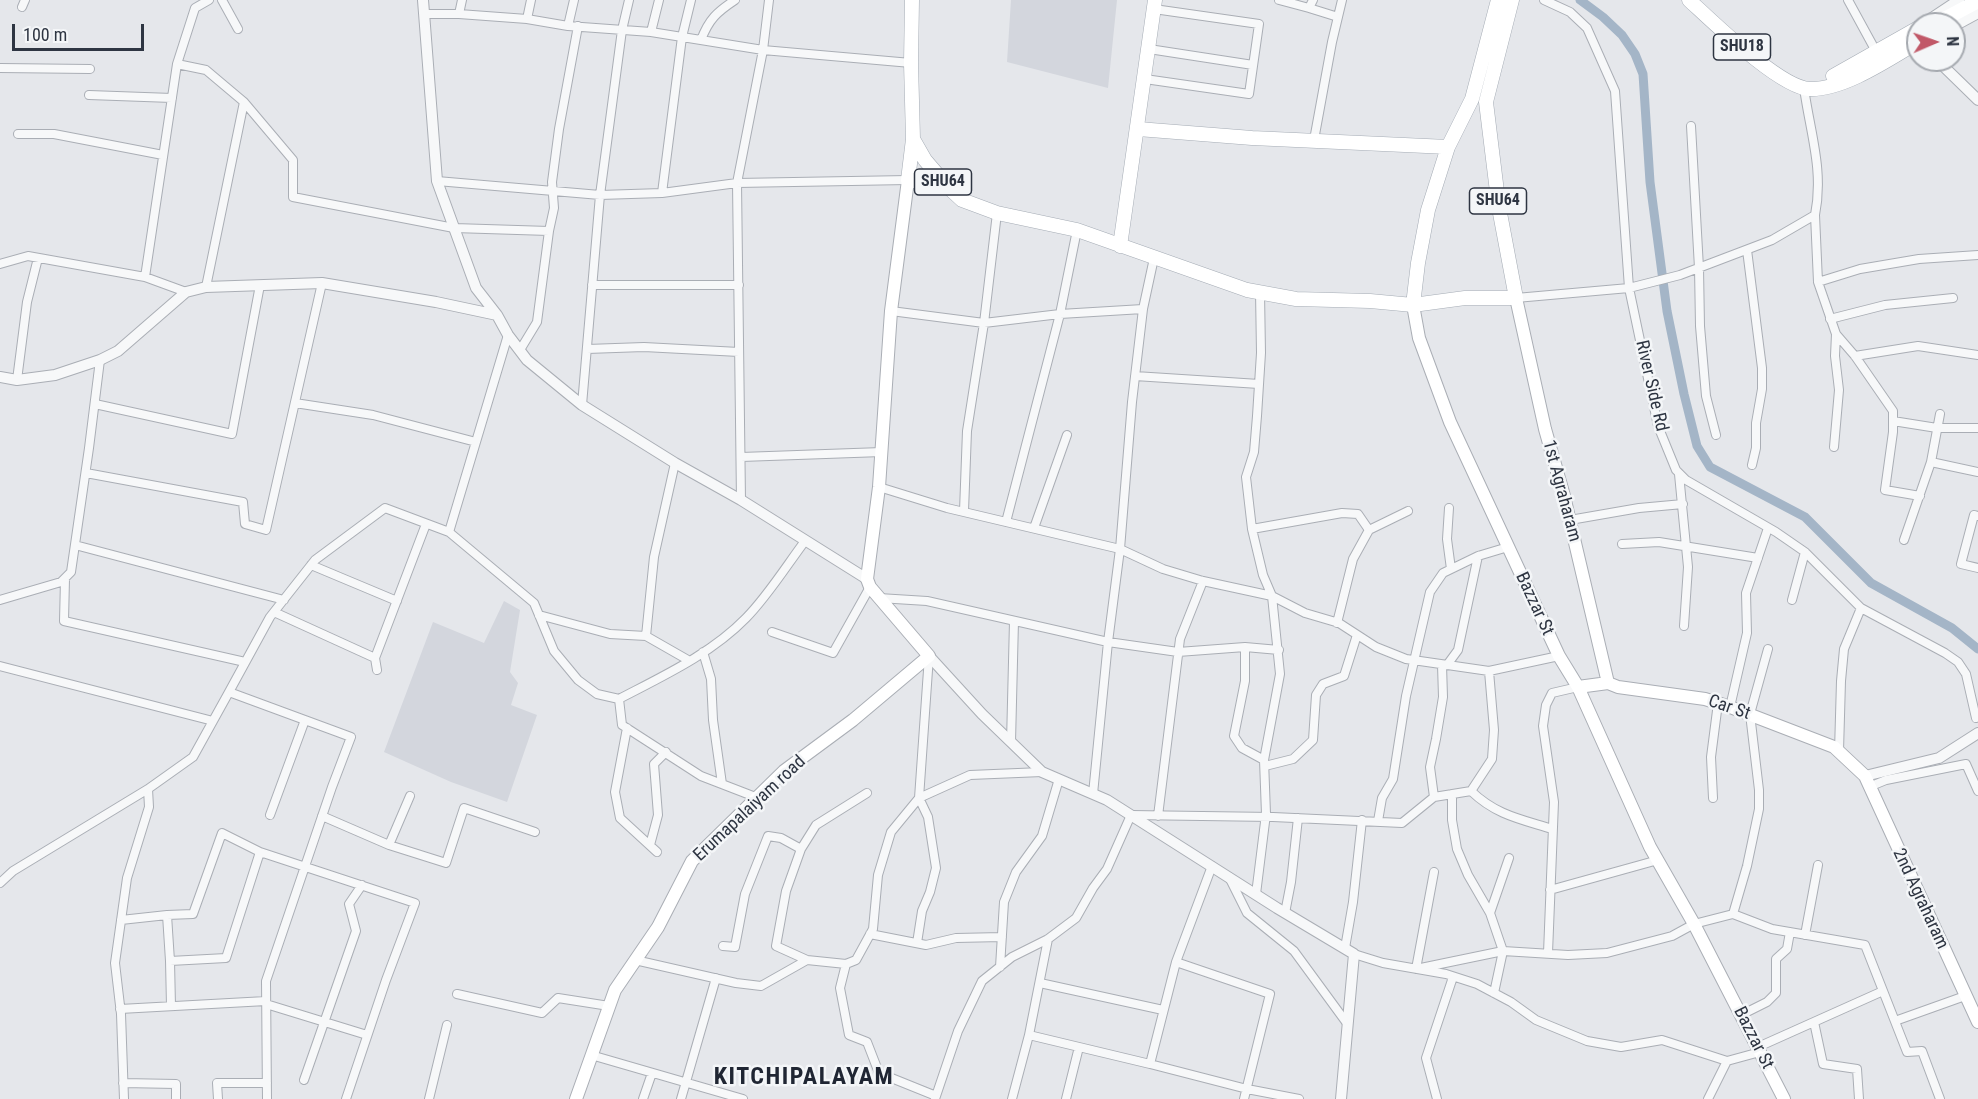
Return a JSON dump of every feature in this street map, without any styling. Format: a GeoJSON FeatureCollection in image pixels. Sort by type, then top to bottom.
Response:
{"type":"FeatureCollection","features":[{"type":"Feature","properties":{"kind":"main road"},"geometry":{"type":"LineString","coordinates":[[912,0],[913,139],[891,311],[882,452],[868,583],[930,656]]}},
{"type":"Feature","properties":{"kind":"main road","name":"Bazzar St"},"geometry":{"type":"LineString","coordinates":[[1497,0],[1472,99],[1448,147],[1428,210],[1413,305],[1419,338],[1450,422],[1558,656],[1578,687],[1658,860],[1694,924],[1784,1099]]}},
{"type":"Feature","properties":{"kind":"main road"},"geometry":{"type":"LineString","coordinates":[[1472,99],[1486,102],[1512,0]]}},
{"type":"Feature","properties":{"kind":"main road","name":"SHU18"},"geometry":{"type":"LineString","coordinates":[[1691,1],[1769,69],[1802,88]]}},
{"type":"Feature","properties":{"kind":"main road"},"geometry":{"type":"LineString","coordinates":[[1958,12],[1978,2]]}},
{"type":"Feature","properties":{"kind":"main road"},"geometry":{"type":"LineString","coordinates":[[1120,246],[1155,4]]}},
{"type":"Feature","properties":{"kind":"main road"},"geometry":{"type":"LineString","coordinates":[[1802,88],[1879,58],[1906,42]]}},
{"type":"Feature","properties":{"kind":"main road","name":"SHU64"},"geometry":{"type":"LineString","coordinates":[[913,139],[925,160],[962,200],[997,213],[1077,230],[1247,290],[1296,298],[1413,305],[1465,298],[1516,298],[1499,208],[1486,102]]}},
{"type":"Feature","properties":{"kind":"main road"},"geometry":{"type":"LineString","coordinates":[[1138,129],[1251,138],[1448,147]]}},
{"type":"Feature","properties":{"kind":"main road"},"geometry":{"type":"LineString","coordinates":[[908,180],[949,188]]}},
{"type":"Feature","properties":{"kind":"main road","name":"1st Agraharam"},"geometry":{"type":"LineString","coordinates":[[1516,298],[1545,429],[1570,520],[1608,683]]}},
{"type":"Feature","properties":{"kind":"main road","name":"Erumapalaiyam road"},"geometry":{"type":"LineString","coordinates":[[576,1099],[615,990],[658,927],[692,861],[784,771],[853,720],[930,656]]}},
{"type":"Feature","properties":{"kind":"main road","name":"Car St"},"geometry":{"type":"LineString","coordinates":[[1578,687],[1608,683],[1618,687],[1705,699],[1724,705],[1839,751],[1867,781]]}},
{"type":"Feature","properties":{"kind":"main road","name":"2nd Agraharam"},"geometry":{"type":"LineString","coordinates":[[1867,781],[1978,1022]]}},
{"type":"Feature","properties":{"kind":"street"},"geometry":{"type":"LineString","coordinates":[[145,277],[177,64],[195,8],[209,0]]}},
{"type":"Feature","properties":{"kind":"street"},"geometry":{"type":"LineString","coordinates":[[222,0],[237,29]]}},
{"type":"Feature","properties":{"kind":"street"},"geometry":{"type":"LineString","coordinates":[[423,0],[437,181],[476,288],[497,315],[508,335],[528,360],[582,405],[675,463],[741,500],[868,583],[833,653],[772,632]]}},
{"type":"Feature","properties":{"kind":"street"},"geometry":{"type":"LineString","coordinates":[[459,14],[462,0]]}},
{"type":"Feature","properties":{"kind":"street"},"geometry":{"type":"LineString","coordinates":[[527,19],[531,0]]}},
{"type":"Feature","properties":{"kind":"street"},"geometry":{"type":"LineString","coordinates":[[520,350],[537,322],[554,208],[553,191],[573,26],[574,0]]}},
{"type":"Feature","properties":{"kind":"street"},"geometry":{"type":"LineString","coordinates":[[582,405],[600,195],[622,30],[629,0]]}},
{"type":"Feature","properties":{"kind":"street"},"geometry":{"type":"LineString","coordinates":[[651,32],[659,0]]}},
{"type":"Feature","properties":{"kind":"street"},"geometry":{"type":"LineString","coordinates":[[662,193],[681,37],[691,0]]}},
{"type":"Feature","properties":{"kind":"street"},"geometry":{"type":"LineString","coordinates":[[701,40],[707,23],[735,0]]}},
{"type":"Feature","properties":{"kind":"street"},"geometry":{"type":"LineString","coordinates":[[741,500],[737,183],[763,50],[769,0]]}},
{"type":"Feature","properties":{"kind":"street"},"geometry":{"type":"LineString","coordinates":[[1278,0],[1311,4],[1338,17]]}},
{"type":"Feature","properties":{"kind":"street"},"geometry":{"type":"LineString","coordinates":[[1314,140],[1342,0]]}},
{"type":"Feature","properties":{"kind":"street","name":"River Side Rd"},"geometry":{"type":"LineString","coordinates":[[1544,0],[1570,12],[1587,28],[1615,91],[1629,288],[1658,426],[1679,474]]}},
{"type":"Feature","properties":{"kind":"street"},"geometry":{"type":"LineString","coordinates":[[1848,0],[1879,58]]}},
{"type":"Feature","properties":{"kind":"street"},"geometry":{"type":"LineString","coordinates":[[1941,12],[1959,0]]}},
{"type":"Feature","properties":{"kind":"street"},"geometry":{"type":"LineString","coordinates":[[1145,79],[1249,94],[1259,24],[1155,4]]}},
{"type":"Feature","properties":{"kind":"street"},"geometry":{"type":"LineString","coordinates":[[424,14],[527,19],[573,26],[651,32],[763,50],[911,63]]}},
{"type":"Feature","properties":{"kind":"street"},"geometry":{"type":"LineString","coordinates":[[1149,50],[1253,65]]}},
{"type":"Feature","properties":{"kind":"street"},"geometry":{"type":"LineString","coordinates":[[177,64],[207,70],[244,102],[293,160],[293,197],[454,228],[549,231]]}},
{"type":"Feature","properties":{"kind":"street"},"geometry":{"type":"LineString","coordinates":[[0,68],[90,69]]}},
{"type":"Feature","properties":{"kind":"street"},"geometry":{"type":"LineString","coordinates":[[1949,72],[1978,100]]}},
{"type":"Feature","properties":{"kind":"street"},"geometry":{"type":"LineString","coordinates":[[1802,88],[1817,153],[1819,196],[1815,215],[1818,282],[1836,334],[1893,411],[1885,490],[1920,496]]}},
{"type":"Feature","properties":{"kind":"street"},"geometry":{"type":"LineString","coordinates":[[89,95],[172,98]]}},
{"type":"Feature","properties":{"kind":"street"},"geometry":{"type":"LineString","coordinates":[[206,287],[244,102]]}},
{"type":"Feature","properties":{"kind":"street"},"geometry":{"type":"LineString","coordinates":[[1691,126],[1700,326],[1706,396],[1716,435]]}},
{"type":"Feature","properties":{"kind":"street"},"geometry":{"type":"LineString","coordinates":[[18,134],[54,135],[164,155]]}},
{"type":"Feature","properties":{"kind":"street"},"geometry":{"type":"LineString","coordinates":[[437,181],[600,195],[662,193],[737,183],[908,180]]}},
{"type":"Feature","properties":{"kind":"street"},"geometry":{"type":"LineString","coordinates":[[964,511],[967,431],[984,323],[997,213]]}},
{"type":"Feature","properties":{"kind":"street"},"geometry":{"type":"LineString","coordinates":[[1516,298],[1629,288],[1680,275],[1772,240],[1815,215]]}},
{"type":"Feature","properties":{"kind":"street"},"geometry":{"type":"LineString","coordinates":[[1006,522],[1060,314],[1077,230]]}},
{"type":"Feature","properties":{"kind":"street"},"geometry":{"type":"LineString","coordinates":[[1747,250],[1762,368],[1762,389],[1756,423],[1756,448],[1752,465]]}},
{"type":"Feature","properties":{"kind":"street"},"geometry":{"type":"LineString","coordinates":[[1818,282],[1860,269],[1919,258],[1978,255]]}},
{"type":"Feature","properties":{"kind":"street"},"geometry":{"type":"LineString","coordinates":[[0,264],[28,256],[145,277],[186,292]]}},
{"type":"Feature","properties":{"kind":"street"},"geometry":{"type":"LineString","coordinates":[[17,380],[27,302],[38,258]]}},
{"type":"Feature","properties":{"kind":"street"},"geometry":{"type":"LineString","coordinates":[[1093,794],[1120,549],[1135,376],[1143,309],[1154,258]]}},
{"type":"Feature","properties":{"kind":"street"},"geometry":{"type":"LineString","coordinates":[[0,377],[17,380],[55,375],[100,360],[118,351],[186,292],[206,287],[322,283],[436,302],[497,315]]}},
{"type":"Feature","properties":{"kind":"street"},"geometry":{"type":"LineString","coordinates":[[86,473],[243,502],[245,524],[266,530],[322,283]]}},
{"type":"Feature","properties":{"kind":"street"},"geometry":{"type":"LineString","coordinates":[[95,404],[232,434],[260,285]]}},
{"type":"Feature","properties":{"kind":"street"},"geometry":{"type":"LineString","coordinates":[[592,285],[739,285]]}},
{"type":"Feature","properties":{"kind":"street"},"geometry":{"type":"LineString","coordinates":[[1256,894],[1266,817],[1265,763],[1280,674],[1272,596],[1263,575],[1252,529],[1246,477],[1254,452],[1261,353],[1260,292]]}},
{"type":"Feature","properties":{"kind":"street"},"geometry":{"type":"LineString","coordinates":[[1830,319],[1885,305],[1953,298]]}},
{"type":"Feature","properties":{"kind":"street"},"geometry":{"type":"LineString","coordinates":[[891,311],[984,323],[1060,314],[1143,309]]}},
{"type":"Feature","properties":{"kind":"street"},"geometry":{"type":"LineString","coordinates":[[1834,447],[1839,390],[1834,356],[1836,334]]}},
{"type":"Feature","properties":{"kind":"street"},"geometry":{"type":"LineString","coordinates":[[449,532],[508,335]]}},
{"type":"Feature","properties":{"kind":"street"},"geometry":{"type":"LineString","coordinates":[[1854,356],[1918,346],[1978,354]]}},
{"type":"Feature","properties":{"kind":"street"},"geometry":{"type":"LineString","coordinates":[[587,349],[644,347],[739,352]]}},
{"type":"Feature","properties":{"kind":"street"},"geometry":{"type":"LineString","coordinates":[[0,600],[61,582],[71,572],[100,360]]}},
{"type":"Feature","properties":{"kind":"street"},"geometry":{"type":"LineString","coordinates":[[1135,376],[1259,384]]}},
{"type":"Feature","properties":{"kind":"street"},"geometry":{"type":"LineString","coordinates":[[295,403],[373,416],[476,442]]}},
{"type":"Feature","properties":{"kind":"street"},"geometry":{"type":"LineString","coordinates":[[1904,540],[1931,462],[1940,414]]}},
{"type":"Feature","properties":{"kind":"street"},"geometry":{"type":"LineString","coordinates":[[1893,421],[1937,428],[1978,428]]}},
{"type":"Feature","properties":{"kind":"street"},"geometry":{"type":"LineString","coordinates":[[1034,528],[1068,435]]}},
{"type":"Feature","properties":{"kind":"street"},"geometry":{"type":"LineString","coordinates":[[741,457],[882,452]]}},
{"type":"Feature","properties":{"kind":"street"},"geometry":{"type":"LineString","coordinates":[[1931,462],[1978,472]]}},
{"type":"Feature","properties":{"kind":"street"},"geometry":{"type":"LineString","coordinates":[[646,636],[654,557],[675,463]]}},
{"type":"Feature","properties":{"kind":"street"},"geometry":{"type":"LineString","coordinates":[[1679,474],[1688,567],[1684,626]]}},
{"type":"Feature","properties":{"kind":"street"},"geometry":{"type":"LineString","coordinates":[[1679,474],[1805,552],[1861,608],[1958,662],[1966,674],[1976,718]]}},
{"type":"Feature","properties":{"kind":"street"},"geometry":{"type":"LineString","coordinates":[[879,487],[1006,522],[1120,549],[1163,569],[1203,581],[1272,596],[1305,613],[1337,623],[1376,647],[1406,659],[1489,671],[1558,656]]}},
{"type":"Feature","properties":{"kind":"street"},"geometry":{"type":"LineString","coordinates":[[1570,520],[1639,508],[1683,504]]}},
{"type":"Feature","properties":{"kind":"street"},"geometry":{"type":"LineString","coordinates":[[0,883],[13,871],[148,789],[193,757],[274,612],[315,560],[386,508],[449,532],[534,603],[554,651],[578,680],[597,694],[619,699],[713,647],[747,617],[806,541]]}},
{"type":"Feature","properties":{"kind":"street"},"geometry":{"type":"LineString","coordinates":[[1449,508],[1447,540],[1451,569]]}},
{"type":"Feature","properties":{"kind":"street"},"geometry":{"type":"LineString","coordinates":[[1337,623],[1353,559],[1368,530],[1408,511]]}},
{"type":"Feature","properties":{"kind":"street"},"geometry":{"type":"LineString","coordinates":[[1252,529],[1342,513],[1358,514],[1368,530]]}},
{"type":"Feature","properties":{"kind":"street"},"geometry":{"type":"LineString","coordinates":[[1978,516],[1974,515],[1961,564],[1978,568]]}},
{"type":"Feature","properties":{"kind":"street"},"geometry":{"type":"LineString","coordinates":[[377,670],[375,658],[426,524]]}},
{"type":"Feature","properties":{"kind":"street"},"geometry":{"type":"LineString","coordinates":[[1713,798],[1711,757],[1724,705],[1747,633],[1746,593],[1768,528]]}},
{"type":"Feature","properties":{"kind":"street"},"geometry":{"type":"LineString","coordinates":[[1622,544],[1659,542],[1758,558]]}},
{"type":"Feature","properties":{"kind":"street"},"geometry":{"type":"LineString","coordinates":[[75,545],[284,600]]}},
{"type":"Feature","properties":{"kind":"street"},"geometry":{"type":"LineString","coordinates":[[1378,821],[1382,798],[1393,779],[1406,696],[1416,661],[1430,592],[1443,573],[1478,556],[1508,547]]}},
{"type":"Feature","properties":{"kind":"street"},"geometry":{"type":"LineString","coordinates":[[1792,600],[1805,552]]}},
{"type":"Feature","properties":{"kind":"street"},"geometry":{"type":"LineString","coordinates":[[1434,797],[1430,766],[1443,697],[1444,665],[1458,650],[1478,556]]}},
{"type":"Feature","properties":{"kind":"street"},"geometry":{"type":"LineString","coordinates":[[311,565],[397,601]]}},
{"type":"Feature","properties":{"kind":"street"},"geometry":{"type":"LineString","coordinates":[[65,579],[64,621],[245,662]]}},
{"type":"Feature","properties":{"kind":"street"},"geometry":{"type":"LineString","coordinates":[[1158,816],[1180,639],[1203,581]]}},
{"type":"Feature","properties":{"kind":"street"},"geometry":{"type":"LineString","coordinates":[[879,598],[927,601],[1108,642],[1178,652],[1245,646],[1279,650]]}},
{"type":"Feature","properties":{"kind":"street"},"geometry":{"type":"LineString","coordinates":[[1839,751],[1844,649],[1861,608]]}},
{"type":"Feature","properties":{"kind":"street"},"geometry":{"type":"LineString","coordinates":[[274,612],[375,658]]}},
{"type":"Feature","properties":{"kind":"street"},"geometry":{"type":"LineString","coordinates":[[539,615],[610,634],[646,636],[688,660]]}},
{"type":"Feature","properties":{"kind":"street"},"geometry":{"type":"LineString","coordinates":[[1011,742],[1014,621]]}},
{"type":"Feature","properties":{"kind":"street"},"geometry":{"type":"LineString","coordinates":[[1245,646],[1245,681],[1234,736],[1242,748],[1265,763],[1293,759],[1313,740],[1316,695],[1323,684],[1344,676],[1357,634]]}},
{"type":"Feature","properties":{"kind":"street"},"geometry":{"type":"LineString","coordinates":[[1733,914],[1747,866],[1759,809],[1760,790],[1750,714],[1768,649]]}},
{"type":"Feature","properties":{"kind":"street"},"geometry":{"type":"LineString","coordinates":[[703,652],[711,679],[713,720],[722,784]]}},
{"type":"Feature","properties":{"kind":"street"},"geometry":{"type":"LineString","coordinates":[[930,656],[982,714],[1042,772],[1093,794],[1131,815],[1349,951],[1383,963],[1478,984],[1511,1002],[1536,1020],[1587,1041],[1621,1047],[1662,1040],[1727,1061],[1759,1049],[1883,991]]}},
{"type":"Feature","properties":{"kind":"street"},"geometry":{"type":"LineString","coordinates":[[917,943],[922,911],[936,868],[928,817],[919,798],[930,656]]}},
{"type":"Feature","properties":{"kind":"street"},"geometry":{"type":"LineString","coordinates":[[0,666],[213,721]]}},
{"type":"Feature","properties":{"kind":"street"},"geometry":{"type":"LineString","coordinates":[[1131,815],[1266,817],[1402,823],[1434,797],[1471,791],[1492,759],[1494,730],[1489,671]]}},
{"type":"Feature","properties":{"kind":"street"},"geometry":{"type":"LineString","coordinates":[[1548,953],[1554,802],[1544,726],[1546,705],[1552,693],[1578,687]]}},
{"type":"Feature","properties":{"kind":"street"},"geometry":{"type":"LineString","coordinates":[[229,692],[351,737],[266,981],[267,1099]]}},
{"type":"Feature","properties":{"kind":"street"},"geometry":{"type":"LineString","coordinates":[[619,699],[622,725],[627,729],[701,776],[758,798]]}},
{"type":"Feature","properties":{"kind":"street"},"geometry":{"type":"LineString","coordinates":[[270,815],[305,720]]}},
{"type":"Feature","properties":{"kind":"street"},"geometry":{"type":"LineString","coordinates":[[627,729],[615,792],[620,818],[657,852]]}},
{"type":"Feature","properties":{"kind":"street"},"geometry":{"type":"LineString","coordinates":[[1867,781],[1939,758],[1978,733]]}},
{"type":"Feature","properties":{"kind":"street"},"geometry":{"type":"LineString","coordinates":[[650,845],[658,815],[654,764],[666,752]]}},
{"type":"Feature","properties":{"kind":"street"},"geometry":{"type":"LineString","coordinates":[[1867,781],[1886,780],[1966,764],[1978,791]]}},
{"type":"Feature","properties":{"kind":"street"},"geometry":{"type":"LineString","coordinates":[[867,793],[816,825],[801,849],[786,891],[776,946],[807,960],[846,964],[856,960],[873,929],[878,875],[891,832],[919,798],[970,775],[1042,772]]}},
{"type":"Feature","properties":{"kind":"street"},"geometry":{"type":"LineString","coordinates":[[1000,967],[1004,902],[1016,872],[1042,836],[1059,779]]}},
{"type":"Feature","properties":{"kind":"street"},"geometry":{"type":"LineString","coordinates":[[124,1099],[120,1009],[115,963],[127,878],[149,807],[148,789]]}},
{"type":"Feature","properties":{"kind":"street"},"geometry":{"type":"LineString","coordinates":[[1471,791],[1484,804],[1504,814],[1552,829]]}},
{"type":"Feature","properties":{"kind":"street"},"geometry":{"type":"LineString","coordinates":[[1452,794],[1452,820],[1456,849],[1490,913],[1503,951],[1494,993]]}},
{"type":"Feature","properties":{"kind":"street"},"geometry":{"type":"LineString","coordinates":[[389,845],[410,796]]}},
{"type":"Feature","properties":{"kind":"street"},"geometry":{"type":"LineString","coordinates":[[322,816],[389,845],[446,863],[464,808],[535,832]]}},
{"type":"Feature","properties":{"kind":"street"},"geometry":{"type":"LineString","coordinates":[[846,964],[840,988],[849,1035],[867,1042],[879,1073],[936,1098],[958,1031],[982,981],[1012,957],[1048,939],[1076,918],[1107,869],[1131,815]]}},
{"type":"Feature","properties":{"kind":"street"},"geometry":{"type":"LineString","coordinates":[[1285,913],[1298,818]]}},
{"type":"Feature","properties":{"kind":"street"},"geometry":{"type":"LineString","coordinates":[[1341,1099],[1349,951],[1362,820]]}},
{"type":"Feature","properties":{"kind":"street"},"geometry":{"type":"LineString","coordinates":[[121,920],[193,914],[222,833],[260,852],[415,903],[346,1099]]}},
{"type":"Feature","properties":{"kind":"street"},"geometry":{"type":"LineString","coordinates":[[723,946],[735,947],[745,894],[768,836],[781,838],[801,849]]}},
{"type":"Feature","properties":{"kind":"street"},"geometry":{"type":"LineString","coordinates":[[170,961],[226,958],[260,852]]}},
{"type":"Feature","properties":{"kind":"street"},"geometry":{"type":"LineString","coordinates":[[1490,913],[1509,858]]}},
{"type":"Feature","properties":{"kind":"street"},"geometry":{"type":"LineString","coordinates":[[1550,890],[1658,860]]}},
{"type":"Feature","properties":{"kind":"street"},"geometry":{"type":"LineString","coordinates":[[1805,935],[1818,865]]}},
{"type":"Feature","properties":{"kind":"street"},"geometry":{"type":"LineString","coordinates":[[1150,1064],[1176,962],[1212,866]]}},
{"type":"Feature","properties":{"kind":"street"},"geometry":{"type":"LineString","coordinates":[[1416,969],[1434,872]]}},
{"type":"Feature","properties":{"kind":"street"},"geometry":{"type":"LineString","coordinates":[[1229,877],[1247,913],[1294,951],[1346,1022]]}},
{"type":"Feature","properties":{"kind":"street"},"geometry":{"type":"LineString","coordinates":[[304,1080],[356,931],[350,904],[362,885]]}},
{"type":"Feature","properties":{"kind":"street"},"geometry":{"type":"LineString","coordinates":[[1416,969],[1503,951],[1568,955],[1607,953],[1672,936],[1694,924],[1733,914],[1772,929],[1865,945],[1907,1052],[1922,1051],[1940,1099]]}},
{"type":"Feature","properties":{"kind":"street"},"geometry":{"type":"LineString","coordinates":[[167,915],[171,1006]]}},
{"type":"Feature","properties":{"kind":"street"},"geometry":{"type":"LineString","coordinates":[[1741,1015],[1767,1002],[1776,993],[1776,959],[1787,949],[1790,932]]}},
{"type":"Feature","properties":{"kind":"street"},"geometry":{"type":"LineString","coordinates":[[870,934],[926,945],[956,938],[1002,937]]}},
{"type":"Feature","properties":{"kind":"street"},"geometry":{"type":"LineString","coordinates":[[1012,1099],[1029,1035],[1048,939]]}},
{"type":"Feature","properties":{"kind":"street"},"geometry":{"type":"LineString","coordinates":[[635,960],[761,986],[807,960]]}},
{"type":"Feature","properties":{"kind":"street"},"geometry":{"type":"LineString","coordinates":[[1176,962],[1270,994],[1244,1099]]}},
{"type":"Feature","properties":{"kind":"street"},"geometry":{"type":"LineString","coordinates":[[1437,1099],[1426,1058],[1453,977]]}},
{"type":"Feature","properties":{"kind":"street"},"geometry":{"type":"LineString","coordinates":[[681,1099],[716,978]]}},
{"type":"Feature","properties":{"kind":"street"},"geometry":{"type":"LineString","coordinates":[[1040,983],[1163,1010]]}},
{"type":"Feature","properties":{"kind":"street"},"geometry":{"type":"LineString","coordinates":[[457,994],[542,1013],[558,998],[609,1006]]}},
{"type":"Feature","properties":{"kind":"street"},"geometry":{"type":"LineString","coordinates":[[1895,1022],[1965,996]]}},
{"type":"Feature","properties":{"kind":"street"},"geometry":{"type":"LineString","coordinates":[[120,1009],[266,1002],[367,1035]]}},
{"type":"Feature","properties":{"kind":"street"},"geometry":{"type":"LineString","coordinates":[[1815,1022],[1823,1064],[1857,1069],[1859,1099]]}},
{"type":"Feature","properties":{"kind":"street"},"geometry":{"type":"LineString","coordinates":[[429,1099],[447,1025]]}},
{"type":"Feature","properties":{"kind":"street"},"geometry":{"type":"LineString","coordinates":[[1029,1035],[1246,1089],[1299,1099]]}},
{"type":"Feature","properties":{"kind":"street"},"geometry":{"type":"LineString","coordinates":[[1066,1099],[1079,1047]]}},
{"type":"Feature","properties":{"kind":"street"},"geometry":{"type":"LineString","coordinates":[[591,1055],[743,1099]]}},
{"type":"Feature","properties":{"kind":"street"},"geometry":{"type":"LineString","coordinates":[[1708,1099],[1727,1061]]}},
{"type":"Feature","properties":{"kind":"street"},"geometry":{"type":"LineString","coordinates":[[643,1099],[652,1073]]}},
{"type":"Feature","properties":{"kind":"street"},"geometry":{"type":"LineString","coordinates":[[123,1083],[176,1084],[176,1099]]}},
{"type":"Feature","properties":{"kind":"street"},"geometry":{"type":"LineString","coordinates":[[218,1099],[218,1083],[267,1083]]}},
{"type":"Feature","properties":{"kind":"shaded area"},"geometry":{"type":"Polygon","coordinates":[[[1011,0],[1117,0],[1108,88],[1007,62],[1011,0]]]}},
{"type":"Feature","properties":{"kind":"shaded area"},"geometry":{"type":"Polygon","coordinates":[[[504,601],[520,610],[510,672],[518,683],[511,705],[537,715],[507,802],[451,782],[384,752],[433,622],[484,643],[504,601]]]}},
{"type":"Feature","properties":{"kind":"waterway"},"geometry":{"type":"LineString","coordinates":[[1580,0],[1622,35],[1635,54],[1643,74],[1650,182],[1667,311],[1697,446],[1710,467],[1805,517],[1871,583],[1952,628],[1978,649]]}},
{"type":"Feature","properties":{"kind":"district","name":"KITCHIPALAYAM"},"geometry":{"type":"Point","coordinates":[804,1078]}}]}
